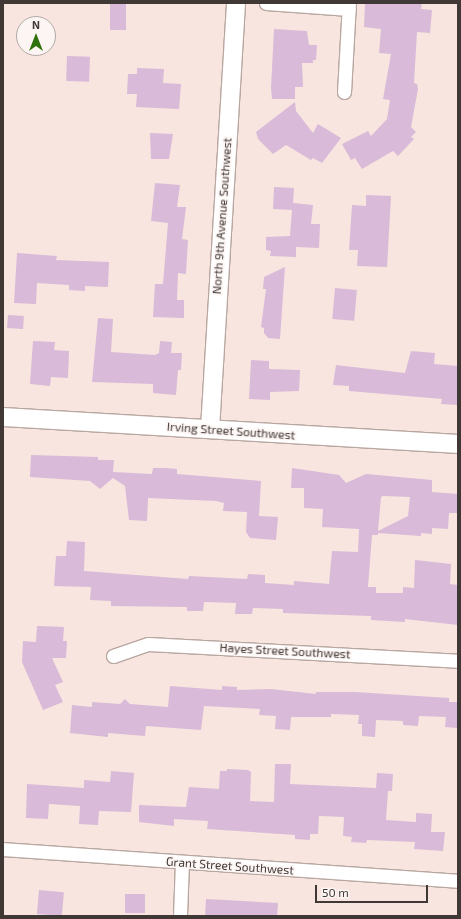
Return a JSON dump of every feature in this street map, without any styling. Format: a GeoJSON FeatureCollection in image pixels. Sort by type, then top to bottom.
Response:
{"type":"FeatureCollection","features":[{"type":"Feature","properties":{"kind":"street","name":"North 9th Avenue Southwest"},"geometry":{"type":"LineString","coordinates":[[210,429],[236,3]]}},
{"type":"Feature","properties":{"kind":"street"},"geometry":{"type":"LineString","coordinates":[[266,3],[349,6],[344,92]]}},
{"type":"Feature","properties":{"kind":"street","name":"Irving Street Southwest"},"geometry":{"type":"LineString","coordinates":[[3,417],[458,444]]}},
{"type":"Feature","properties":{"kind":"street","name":"Hayes Street Southwest"},"geometry":{"type":"LineString","coordinates":[[113,656],[148,644],[458,661]]}},
{"type":"Feature","properties":{"kind":"street","name":"Grant Street Southwest"},"geometry":{"type":"LineString","coordinates":[[3,850],[458,882]]}},
{"type":"Feature","properties":{"kind":"street"},"geometry":{"type":"LineString","coordinates":[[180,916],[182,862]]}},
{"type":"Feature","properties":{"kind":"building"},"geometry":{"type":"Polygon","coordinates":[[[110,3],[126,3],[126,30],[110,30],[110,3]]]}},
{"type":"Feature","properties":{"kind":"building"},"geometry":{"type":"Polygon","coordinates":[[[365,3],[422,3],[421,9],[432,10],[430,33],[417,32],[414,83],[417,84],[418,89],[411,127],[416,132],[411,137],[414,139],[398,156],[393,151],[362,169],[355,158],[351,160],[342,144],[368,131],[371,136],[387,119],[390,100],[383,99],[391,54],[379,53],[381,29],[364,27],[365,3]]]}},
{"type":"Feature","properties":{"kind":"building"},"geometry":{"type":"Polygon","coordinates":[[[274,29],[307,31],[309,45],[317,45],[316,60],[313,60],[313,63],[302,63],[303,87],[295,87],[295,99],[272,99],[271,88],[274,29]]]}},
{"type":"Feature","properties":{"kind":"building"},"geometry":{"type":"Polygon","coordinates":[[[67,56],[90,57],[89,82],[66,81],[67,56]]]}},
{"type":"Feature","properties":{"kind":"building"},"geometry":{"type":"Polygon","coordinates":[[[137,68],[164,69],[163,83],[181,84],[179,109],[136,107],[137,94],[127,94],[128,74],[137,74],[137,68]]]}},
{"type":"Feature","properties":{"kind":"building"},"geometry":{"type":"Polygon","coordinates":[[[295,102],[296,111],[313,133],[318,124],[341,138],[322,163],[313,158],[311,160],[286,145],[273,154],[258,139],[256,132],[295,102]]]}},
{"type":"Feature","properties":{"kind":"building"},"geometry":{"type":"Polygon","coordinates":[[[150,133],[173,134],[169,159],[151,159],[150,133]]]}},
{"type":"Feature","properties":{"kind":"building"},"geometry":{"type":"Polygon","coordinates":[[[155,183],[180,185],[177,207],[186,207],[182,239],[188,240],[186,274],[178,273],[177,300],[184,300],[184,318],[153,317],[155,284],[163,284],[168,223],[151,221],[155,183]]]}},
{"type":"Feature","properties":{"kind":"building"},"geometry":{"type":"Polygon","coordinates":[[[274,187],[294,188],[293,203],[313,205],[311,224],[320,224],[319,248],[296,247],[296,257],[270,256],[271,251],[266,250],[266,237],[290,236],[292,210],[273,209],[274,187]]]}},
{"type":"Feature","properties":{"kind":"building"},"geometry":{"type":"Polygon","coordinates":[[[366,195],[391,196],[387,267],[357,266],[358,250],[349,250],[352,205],[366,206],[366,195]]]}},
{"type":"Feature","properties":{"kind":"building"},"geometry":{"type":"Polygon","coordinates":[[[17,253],[57,256],[56,260],[109,262],[108,287],[85,286],[85,291],[69,290],[69,285],[37,283],[36,304],[14,303],[17,253]]]}},
{"type":"Feature","properties":{"kind":"building"},"geometry":{"type":"Polygon","coordinates":[[[285,267],[280,339],[268,338],[264,333],[264,328],[261,327],[266,289],[263,289],[264,277],[285,267]]]}},
{"type":"Feature","properties":{"kind":"building"},"geometry":{"type":"Polygon","coordinates":[[[335,288],[357,290],[354,321],[332,319],[335,288]]]}},
{"type":"Feature","properties":{"kind":"building"},"geometry":{"type":"Polygon","coordinates":[[[8,315],[24,316],[23,329],[7,328],[8,315]]]}},
{"type":"Feature","properties":{"kind":"building"},"geometry":{"type":"Polygon","coordinates":[[[98,318],[113,319],[111,352],[155,355],[159,353],[160,341],[172,342],[171,353],[182,353],[181,370],[178,370],[176,395],[153,393],[153,384],[92,382],[98,318]]]}},
{"type":"Feature","properties":{"kind":"building"},"geometry":{"type":"Polygon","coordinates":[[[33,341],[55,342],[54,350],[69,351],[68,378],[51,377],[50,386],[30,384],[33,341]]]}},
{"type":"Feature","properties":{"kind":"building"},"geometry":{"type":"Polygon","coordinates":[[[411,351],[435,353],[434,364],[458,366],[458,405],[441,404],[442,399],[349,391],[349,386],[333,385],[336,365],[405,373],[411,351]]]}},
{"type":"Feature","properties":{"kind":"building"},"geometry":{"type":"Polygon","coordinates":[[[251,360],[269,361],[269,369],[300,370],[299,391],[270,392],[270,400],[249,399],[251,360]]]}},
{"type":"Feature","properties":{"kind":"building"},"geometry":{"type":"Polygon","coordinates":[[[31,455],[98,457],[98,460],[114,460],[113,472],[152,474],[153,468],[165,468],[177,469],[177,474],[261,481],[259,516],[278,517],[276,540],[250,538],[246,532],[247,512],[223,511],[224,503],[216,501],[148,498],[147,521],[129,520],[125,486],[113,478],[100,489],[90,481],[30,477],[31,455]]]}},
{"type":"Feature","properties":{"kind":"building"},"geometry":{"type":"Polygon","coordinates":[[[292,468],[339,475],[346,483],[366,474],[432,480],[432,492],[458,494],[458,513],[449,513],[448,529],[432,528],[432,534],[421,533],[421,536],[378,533],[378,535],[372,535],[368,587],[376,587],[376,593],[403,593],[403,587],[414,588],[415,560],[451,564],[450,584],[458,585],[458,625],[405,619],[405,622],[371,620],[371,616],[283,613],[283,609],[253,608],[252,614],[235,614],[236,603],[204,602],[203,611],[187,611],[187,607],[111,606],[111,601],[90,600],[91,587],[54,586],[56,556],[66,556],[67,541],[85,542],[84,571],[188,579],[189,576],[247,579],[248,574],[265,575],[265,583],[294,585],[294,581],[329,584],[332,551],[358,552],[359,529],[322,527],[323,509],[304,508],[304,488],[291,488],[292,468]],[[381,497],[378,531],[408,516],[410,497],[381,497]]]}},
{"type":"Feature","properties":{"kind":"building"},"geometry":{"type":"Polygon","coordinates":[[[37,626],[64,627],[63,641],[67,641],[66,658],[52,658],[63,682],[55,685],[63,702],[43,710],[22,662],[23,641],[36,642],[37,626]]]}},
{"type":"Feature","properties":{"kind":"building"},"geometry":{"type":"Polygon","coordinates":[[[170,686],[222,690],[222,686],[237,687],[237,690],[271,689],[316,694],[316,692],[355,692],[449,698],[449,702],[458,702],[457,728],[445,727],[446,717],[419,716],[418,726],[403,725],[403,721],[376,720],[375,737],[362,736],[362,724],[358,724],[359,715],[331,714],[331,717],[291,717],[290,730],[275,729],[276,716],[259,715],[260,709],[204,706],[201,730],[146,726],[145,736],[108,733],[108,737],[70,733],[72,705],[92,707],[92,702],[120,704],[125,699],[130,704],[168,707],[170,686]]]}},
{"type":"Feature","properties":{"kind":"building"},"geometry":{"type":"Polygon","coordinates":[[[275,764],[291,764],[290,784],[376,788],[377,773],[393,774],[392,791],[388,791],[386,820],[416,822],[416,813],[432,814],[431,832],[445,832],[443,851],[414,849],[415,842],[367,840],[366,843],[351,842],[352,837],[343,836],[344,817],[319,816],[318,834],[310,834],[310,840],[295,839],[295,835],[207,829],[208,821],[174,819],[174,826],[139,822],[139,805],[186,807],[189,787],[219,789],[220,771],[227,771],[227,769],[248,770],[251,772],[250,801],[274,802],[275,764]]]}},
{"type":"Feature","properties":{"kind":"building"},"geometry":{"type":"Polygon","coordinates":[[[111,771],[134,773],[131,812],[99,811],[98,825],[79,824],[80,806],[49,804],[48,819],[26,818],[27,784],[84,788],[84,780],[110,782],[111,771]]]}},
{"type":"Feature","properties":{"kind":"building"},"geometry":{"type":"Polygon","coordinates":[[[39,890],[64,892],[62,916],[37,914],[39,890]]]}},
{"type":"Feature","properties":{"kind":"building"},"geometry":{"type":"Polygon","coordinates":[[[125,894],[145,894],[145,913],[125,913],[125,894]]]}},
{"type":"Feature","properties":{"kind":"building"},"geometry":{"type":"Polygon","coordinates":[[[206,899],[278,903],[277,916],[205,916],[206,899]]]}}]}
